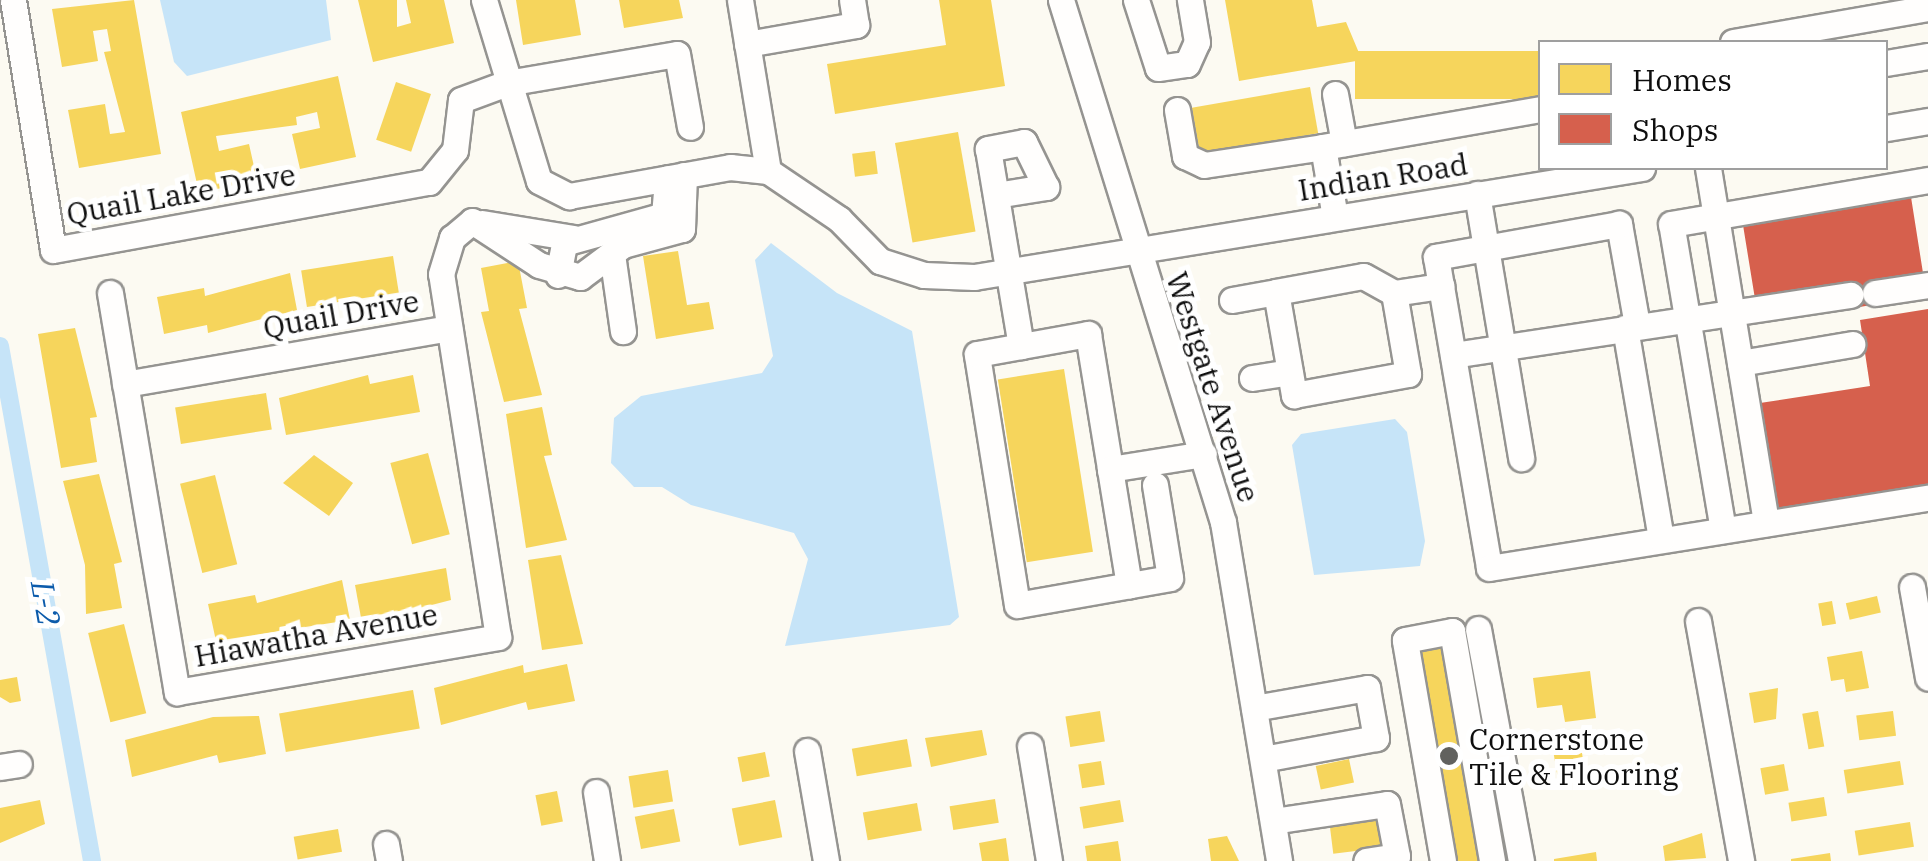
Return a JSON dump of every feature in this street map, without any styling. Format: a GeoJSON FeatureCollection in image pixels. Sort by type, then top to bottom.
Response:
{"type":"FeatureCollection","features":[{"type":"Feature","properties":{"kind":"street","name":"Quail Lake Drive"},"geometry":{"type":"LineString","coordinates":[[13,0],[53,250],[429,182],[455,150],[461,100],[507,82]]}},
{"type":"Feature","properties":{"kind":"street"},"geometry":{"type":"LineString","coordinates":[[484,0],[532,169],[569,196],[676,177],[768,172],[839,219],[880,261],[924,275],[1010,271],[1133,250]]}},
{"type":"Feature","properties":{"kind":"street"},"geometry":{"type":"LineString","coordinates":[[740,0],[768,172]]}},
{"type":"Feature","properties":{"kind":"street"},"geometry":{"type":"LineString","coordinates":[[747,44],[856,25],[852,0]]}},
{"type":"Feature","properties":{"kind":"street","name":"Westgate Avenue"},"geometry":{"type":"LineString","coordinates":[[1061,0],[1133,250],[1204,454],[1280,861]]}},
{"type":"Feature","properties":{"kind":"street"},"geometry":{"type":"LineString","coordinates":[[1136,0],[1158,68],[1188,64],[1196,42],[1190,0]]}},
{"type":"Feature","properties":{"kind":"street"},"geometry":{"type":"LineString","coordinates":[[1744,40],[1928,8]]}},
{"type":"Feature","properties":{"kind":"street"},"geometry":{"type":"LineString","coordinates":[[507,82],[677,54],[690,127]]}},
{"type":"Feature","properties":{"kind":"street"},"geometry":{"type":"LineString","coordinates":[[1888,63],[1928,56]]}},
{"type":"Feature","properties":{"kind":"street"},"geometry":{"type":"LineString","coordinates":[[1335,94],[1335,217]]}},
{"type":"Feature","properties":{"kind":"street"},"geometry":{"type":"LineString","coordinates":[[1177,110],[1185,156],[1204,165],[1538,109]]}},
{"type":"Feature","properties":{"kind":"street"},"geometry":{"type":"LineString","coordinates":[[1888,128],[1928,121]]}},
{"type":"Feature","properties":{"kind":"street","name":"Indian Road"},"geometry":{"type":"LineString","coordinates":[[1133,250],[1629,170]]}},
{"type":"Feature","properties":{"kind":"street"},"geometry":{"type":"LineString","coordinates":[[1708,170],[1766,523]]}},
{"type":"Feature","properties":{"kind":"street"},"geometry":{"type":"LineString","coordinates":[[558,275],[559,248],[574,238],[664,215],[676,177]]}},
{"type":"Feature","properties":{"kind":"street"},"geometry":{"type":"LineString","coordinates":[[472,221],[558,275],[580,277],[612,254],[682,229],[676,177]]}},
{"type":"Feature","properties":{"kind":"street"},"geometry":{"type":"LineString","coordinates":[[1723,530],[1671,224],[1928,180]]}},
{"type":"Feature","properties":{"kind":"street"},"geometry":{"type":"LineString","coordinates":[[1476,194],[1521,458]]}},
{"type":"Feature","properties":{"kind":"street"},"geometry":{"type":"LineString","coordinates":[[996,195],[1022,346]]}},
{"type":"Feature","properties":{"kind":"street"},"geometry":{"type":"LineString","coordinates":[[472,221],[574,238]]}},
{"type":"Feature","properties":{"kind":"street","name":"Quail Drive"},"geometry":{"type":"LineString","coordinates":[[125,384],[450,328],[441,262],[472,221]]}},
{"type":"Feature","properties":{"kind":"street"},"geometry":{"type":"LineString","coordinates":[[1661,539],[1619,224],[1436,258],[1489,568],[1928,498]]}},
{"type":"Feature","properties":{"kind":"street"},"geometry":{"type":"LineString","coordinates":[[612,254],[624,331]]}},
{"type":"Feature","properties":{"kind":"street"},"geometry":{"type":"LineString","coordinates":[[1232,300],[1363,276],[1394,293],[1441,286]]}},
{"type":"Feature","properties":{"kind":"street"},"geometry":{"type":"LineString","coordinates":[[1452,355],[1687,316],[1928,285]]}},
{"type":"Feature","properties":{"kind":"street"},"geometry":{"type":"LineString","coordinates":[[1276,292],[1294,395],[1408,374],[1394,293]]}},
{"type":"Feature","properties":{"kind":"street","name":"Hiawatha Avenue"},"geometry":{"type":"LineString","coordinates":[[110,293],[177,692],[498,637],[450,328]]}},
{"type":"Feature","properties":{"kind":"street"},"geometry":{"type":"LineString","coordinates":[[1130,585],[1088,334],[976,354],[1017,604],[1130,585],[1170,578],[1155,486]]}},
{"type":"Feature","properties":{"kind":"street"},"geometry":{"type":"LineString","coordinates":[[1740,363],[1852,344]]}},
{"type":"Feature","properties":{"kind":"street"},"geometry":{"type":"LineString","coordinates":[[1252,378],[1290,372]]}},
{"type":"Feature","properties":{"kind":"street"},"geometry":{"type":"LineString","coordinates":[[1110,469],[1204,454]]}},
{"type":"Feature","properties":{"kind":"street"},"geometry":{"type":"LineString","coordinates":[[1912,586],[1928,678]]}},
{"type":"Feature","properties":{"kind":"street"},"geometry":{"type":"LineString","coordinates":[[1698,622],[1741,861]]}},
{"type":"Feature","properties":{"kind":"street"},"geometry":{"type":"LineString","coordinates":[[1478,629],[1522,861]]}},
{"type":"Feature","properties":{"kind":"street"},"geometry":{"type":"LineString","coordinates":[[1443,861],[1405,640],[1452,631],[1492,861]]}},
{"type":"Feature","properties":{"kind":"street"},"geometry":{"type":"LineString","coordinates":[[1254,708],[1367,688],[1376,738],[1262,758]]}},
{"type":"Feature","properties":{"kind":"street"},"geometry":{"type":"LineString","coordinates":[[1030,746],[1050,861]]}},
{"type":"Feature","properties":{"kind":"street"},"geometry":{"type":"LineString","coordinates":[[807,750],[826,861]]}},
{"type":"Feature","properties":{"kind":"street"},"geometry":{"type":"LineString","coordinates":[[596,792],[607,861]]}},
{"type":"Feature","properties":{"kind":"street"},"geometry":{"type":"LineString","coordinates":[[1273,822],[1387,804],[1397,856],[1366,861]]}},
{"type":"Feature","properties":{"kind":"water"},"geometry":{"type":"Polygon","coordinates":[[[160,0],[326,0],[331,40],[187,76],[174,62],[160,0]]]}},
{"type":"Feature","properties":{"kind":"water"},"geometry":{"type":"Polygon","coordinates":[[[771,243],[837,293],[912,331],[959,617],[950,625],[785,646],[808,559],[794,533],[691,505],[662,487],[634,487],[611,463],[614,418],[641,396],[762,373],[773,356],[755,260],[771,243]]]}},
{"type":"Feature","properties":{"kind":"water"},"geometry":{"type":"Polygon","coordinates":[[[1395,419],[1407,432],[1425,541],[1420,566],[1314,575],[1292,445],[1301,434],[1395,419]]]}},
{"type":"Feature","properties":{"kind":"building: Homes"},"geometry":{"type":"Polygon","coordinates":[[[134,0],[161,154],[79,168],[68,110],[105,104],[110,134],[125,132],[104,52],[111,51],[107,29],[93,31],[98,61],[62,67],[52,9],[134,0]]]}},
{"type":"Feature","properties":{"kind":"building: Homes"},"geometry":{"type":"Polygon","coordinates":[[[358,0],[397,0],[397,27],[411,23],[406,0],[444,0],[454,43],[373,62],[358,0]]]}},
{"type":"Feature","properties":{"kind":"building: Homes"},"geometry":{"type":"Polygon","coordinates":[[[516,0],[575,0],[581,35],[523,45],[516,0]]]}},
{"type":"Feature","properties":{"kind":"building: Homes"},"geometry":{"type":"Polygon","coordinates":[[[619,0],[679,0],[683,18],[624,28],[619,0]]]}},
{"type":"Feature","properties":{"kind":"building: Homes"},"geometry":{"type":"Polygon","coordinates":[[[939,0],[991,0],[1005,86],[835,114],[827,64],[946,45],[939,0]]]}},
{"type":"Feature","properties":{"kind":"building: Homes"},"geometry":{"type":"Polygon","coordinates":[[[1225,0],[1312,0],[1317,27],[1346,22],[1362,60],[1239,81],[1225,0]]]}},
{"type":"Feature","properties":{"kind":"building: Homes"},"geometry":{"type":"Polygon","coordinates":[[[1355,51],[1538,51],[1538,99],[1355,99],[1355,51]]]}},
{"type":"Feature","properties":{"kind":"building: Homes"},"geometry":{"type":"Polygon","coordinates":[[[338,76],[356,157],[300,169],[292,134],[320,128],[317,112],[296,117],[297,125],[216,136],[219,151],[249,144],[257,180],[199,193],[181,112],[338,76]]]}},
{"type":"Feature","properties":{"kind":"building: Homes"},"geometry":{"type":"Polygon","coordinates":[[[396,82],[431,94],[411,152],[376,140],[396,82]]]}},
{"type":"Feature","properties":{"kind":"building: Homes"},"geometry":{"type":"Polygon","coordinates":[[[1310,87],[1318,133],[1200,154],[1192,108],[1310,87]]]}},
{"type":"Feature","properties":{"kind":"building: Homes"},"geometry":{"type":"Polygon","coordinates":[[[958,132],[976,231],[913,243],[895,143],[958,132]]]}},
{"type":"Feature","properties":{"kind":"building: Homes"},"geometry":{"type":"Polygon","coordinates":[[[875,151],[878,174],[855,177],[852,154],[875,151]]]}},
{"type":"Feature","properties":{"kind":"building: Homes"},"geometry":{"type":"Polygon","coordinates":[[[678,251],[687,305],[709,302],[714,329],[656,339],[643,256],[678,251]]]}},
{"type":"Feature","properties":{"kind":"building: Homes"},"geometry":{"type":"Polygon","coordinates":[[[393,256],[399,293],[307,307],[301,271],[393,256]]]}},
{"type":"Feature","properties":{"kind":"building: Homes"},"geometry":{"type":"Polygon","coordinates":[[[518,261],[527,308],[519,309],[542,395],[504,402],[481,312],[489,311],[481,268],[518,261]]]}},
{"type":"Feature","properties":{"kind":"building: Homes"},"geometry":{"type":"Polygon","coordinates":[[[290,273],[297,310],[208,333],[207,325],[164,334],[157,297],[204,288],[205,296],[290,273]]]}},
{"type":"Feature","properties":{"kind":"building: Homes"},"geometry":{"type":"Polygon","coordinates":[[[75,328],[97,417],[90,418],[97,462],[61,468],[38,334],[75,328]]]}},
{"type":"Feature","properties":{"kind":"building: Homes"},"geometry":{"type":"Polygon","coordinates":[[[1064,369],[1093,552],[1027,562],[998,379],[1064,369]]]}},
{"type":"Feature","properties":{"kind":"building: Homes"},"geometry":{"type":"Polygon","coordinates":[[[368,375],[370,384],[413,375],[420,412],[286,435],[279,398],[368,375]]]}},
{"type":"Feature","properties":{"kind":"building: Homes"},"geometry":{"type":"Polygon","coordinates":[[[266,393],[272,430],[181,444],[175,407],[266,393]]]}},
{"type":"Feature","properties":{"kind":"building: Homes"},"geometry":{"type":"Polygon","coordinates":[[[542,407],[552,455],[544,456],[567,540],[526,548],[506,414],[542,407]]]}},
{"type":"Feature","properties":{"kind":"building: Homes"},"geometry":{"type":"Polygon","coordinates":[[[428,453],[450,534],[412,544],[390,463],[428,453]]]}},
{"type":"Feature","properties":{"kind":"building: Homes"},"geometry":{"type":"Polygon","coordinates":[[[314,455],[353,483],[329,516],[283,483],[314,455]]]}},
{"type":"Feature","properties":{"kind":"building: Homes"},"geometry":{"type":"Polygon","coordinates":[[[99,474],[122,562],[114,564],[122,608],[86,614],[85,565],[63,481],[99,474]]]}},
{"type":"Feature","properties":{"kind":"building: Homes"},"geometry":{"type":"Polygon","coordinates":[[[215,475],[237,564],[202,573],[180,484],[215,475]]]}},
{"type":"Feature","properties":{"kind":"building: Homes"},"geometry":{"type":"Polygon","coordinates":[[[561,555],[583,644],[542,650],[528,560],[561,555]]]}},
{"type":"Feature","properties":{"kind":"building: Homes"},"geometry":{"type":"Polygon","coordinates":[[[446,568],[451,600],[362,623],[355,585],[446,568]]]}},
{"type":"Feature","properties":{"kind":"building: Homes"},"geometry":{"type":"Polygon","coordinates":[[[342,580],[350,620],[216,641],[208,604],[255,595],[257,603],[342,580]]]}},
{"type":"Feature","properties":{"kind":"building: Homes"},"geometry":{"type":"Polygon","coordinates":[[[1877,596],[1881,613],[1850,620],[1846,603],[1877,596]]]}},
{"type":"Feature","properties":{"kind":"building: Homes"},"geometry":{"type":"Polygon","coordinates":[[[1832,601],[1836,624],[1822,626],[1818,603],[1832,601]]]}},
{"type":"Feature","properties":{"kind":"building: Homes"},"geometry":{"type":"Polygon","coordinates":[[[124,624],[146,713],[110,722],[88,633],[124,624]]]}},
{"type":"Feature","properties":{"kind":"building: Homes","name":"Cornerstone Tile & Flooring"},"geometry":{"type":"Polygon","coordinates":[[[1448,646],[1486,861],[1450,861],[1414,652],[1448,646]]]}},
{"type":"Feature","properties":{"kind":"building: Homes"},"geometry":{"type":"Polygon","coordinates":[[[1862,651],[1869,688],[1846,692],[1844,679],[1831,681],[1827,657],[1862,651]]]}},
{"type":"Feature","properties":{"kind":"building: Homes"},"geometry":{"type":"Polygon","coordinates":[[[567,664],[575,701],[528,710],[526,702],[441,725],[434,688],[523,665],[524,673],[567,664]]]}},
{"type":"Feature","properties":{"kind":"building: Homes"},"geometry":{"type":"Polygon","coordinates":[[[1590,671],[1596,718],[1565,722],[1562,705],[1537,708],[1533,678],[1590,671]]]}},
{"type":"Feature","properties":{"kind":"building: Homes"},"geometry":{"type":"Polygon","coordinates":[[[17,677],[21,701],[10,703],[0,697],[0,680],[17,677]]]}},
{"type":"Feature","properties":{"kind":"building: Homes"},"geometry":{"type":"Polygon","coordinates":[[[1778,688],[1776,719],[1754,723],[1749,693],[1778,688]]]}},
{"type":"Feature","properties":{"kind":"building: Homes"},"geometry":{"type":"Polygon","coordinates":[[[413,690],[420,728],[286,752],[279,714],[413,690]]]}},
{"type":"Feature","properties":{"kind":"building: Homes"},"geometry":{"type":"Polygon","coordinates":[[[1100,711],[1105,742],[1070,747],[1065,716],[1100,711]]]}},
{"type":"Feature","properties":{"kind":"building: Homes"},"geometry":{"type":"Polygon","coordinates":[[[1818,711],[1824,746],[1808,749],[1802,714],[1818,711]]]}},
{"type":"Feature","properties":{"kind":"building: Homes"},"geometry":{"type":"Polygon","coordinates":[[[1893,711],[1896,736],[1859,740],[1856,716],[1893,711]]]}},
{"type":"Feature","properties":{"kind":"building: Homes"},"geometry":{"type":"Polygon","coordinates":[[[259,716],[266,754],[219,763],[217,755],[132,777],[125,740],[213,717],[259,716]]]}},
{"type":"Feature","properties":{"kind":"building: Homes"},"geometry":{"type":"Polygon","coordinates":[[[982,730],[987,755],[931,767],[925,738],[982,730]]]}},
{"type":"Feature","properties":{"kind":"building: Homes"},"geometry":{"type":"Polygon","coordinates":[[[907,739],[912,767],[857,776],[852,749],[907,739]]]}},
{"type":"Feature","properties":{"kind":"building: Homes"},"geometry":{"type":"Polygon","coordinates":[[[1580,742],[1585,770],[1557,774],[1552,747],[1580,742]]]}},
{"type":"Feature","properties":{"kind":"building: Homes"},"geometry":{"type":"Polygon","coordinates":[[[765,752],[770,777],[742,782],[738,757],[765,752]]]}},
{"type":"Feature","properties":{"kind":"building: Homes"},"geometry":{"type":"Polygon","coordinates":[[[1349,759],[1354,782],[1321,790],[1316,766],[1349,759]]]}},
{"type":"Feature","properties":{"kind":"building: Homes"},"geometry":{"type":"Polygon","coordinates":[[[1101,761],[1105,785],[1082,788],[1078,765],[1101,761]]]}},
{"type":"Feature","properties":{"kind":"building: Homes"},"geometry":{"type":"Polygon","coordinates":[[[1900,761],[1904,785],[1847,794],[1844,770],[1900,761]]]}},
{"type":"Feature","properties":{"kind":"building: Homes"},"geometry":{"type":"Polygon","coordinates":[[[1784,764],[1789,791],[1765,795],[1760,768],[1784,764]]]}},
{"type":"Feature","properties":{"kind":"building: Homes"},"geometry":{"type":"Polygon","coordinates":[[[668,770],[673,802],[633,808],[628,776],[668,770]]]}},
{"type":"Feature","properties":{"kind":"building: Homes"},"geometry":{"type":"Polygon","coordinates":[[[557,791],[563,821],[541,826],[535,795],[557,791]]]}},
{"type":"Feature","properties":{"kind":"building: Homes"},"geometry":{"type":"Polygon","coordinates":[[[1824,797],[1827,816],[1791,821],[1788,803],[1824,797]]]}},
{"type":"Feature","properties":{"kind":"building: Homes"},"geometry":{"type":"Polygon","coordinates":[[[995,799],[999,823],[953,830],[950,806],[995,799]]]}},
{"type":"Feature","properties":{"kind":"building: Homes"},"geometry":{"type":"Polygon","coordinates":[[[40,800],[45,824],[0,843],[0,808],[40,800]]]}},
{"type":"Feature","properties":{"kind":"building: Homes"},"geometry":{"type":"Polygon","coordinates":[[[775,800],[782,837],[739,846],[732,808],[775,800]]]}},
{"type":"Feature","properties":{"kind":"building: Homes"},"geometry":{"type":"Polygon","coordinates":[[[1120,800],[1124,822],[1083,829],[1080,807],[1120,800]]]}},
{"type":"Feature","properties":{"kind":"building: Homes"},"geometry":{"type":"Polygon","coordinates":[[[917,803],[922,831],[868,840],[863,813],[917,803]]]}},
{"type":"Feature","properties":{"kind":"building: Homes"},"geometry":{"type":"Polygon","coordinates":[[[674,809],[680,841],[641,849],[635,817],[674,809]]]}},
{"type":"Feature","properties":{"kind":"building: Homes"},"geometry":{"type":"Polygon","coordinates":[[[1378,816],[1382,848],[1333,854],[1329,822],[1378,816]]]}},
{"type":"Feature","properties":{"kind":"building: Homes"},"geometry":{"type":"Polygon","coordinates":[[[1910,822],[1914,847],[1859,855],[1855,831],[1910,822]]]}},
{"type":"Feature","properties":{"kind":"building: Homes"},"geometry":{"type":"Polygon","coordinates":[[[338,829],[342,852],[298,859],[294,837],[338,829]]]}},
{"type":"Feature","properties":{"kind":"building: Homes"},"geometry":{"type":"Polygon","coordinates":[[[1702,833],[1706,858],[1665,861],[1663,846],[1702,833]]]}},
{"type":"Feature","properties":{"kind":"building: Homes"},"geometry":{"type":"Polygon","coordinates":[[[1227,836],[1239,861],[1211,861],[1208,839],[1227,836]]]}},
{"type":"Feature","properties":{"kind":"building: Homes"},"geometry":{"type":"Polygon","coordinates":[[[1006,838],[1009,861],[982,861],[979,843],[1006,838]]]}},
{"type":"Feature","properties":{"kind":"building: Homes"},"geometry":{"type":"Polygon","coordinates":[[[1118,841],[1121,861],[1087,861],[1085,846],[1118,841]]]}},
{"type":"Feature","properties":{"kind":"building: Homes"},"geometry":{"type":"Polygon","coordinates":[[[1596,852],[1597,861],[1554,861],[1554,859],[1596,852]]]}},
{"type":"Feature","properties":{"kind":"building: Homes"},"geometry":{"type":"Polygon","coordinates":[[[1830,853],[1831,861],[1791,861],[1791,859],[1830,853]]]}},
{"type":"Feature","properties":{"kind":"building: Shops"},"geometry":{"type":"Polygon","coordinates":[[[1911,197],[1923,273],[1873,281],[1877,304],[1854,308],[1849,283],[1755,299],[1743,225],[1911,197]]]}},
{"type":"Feature","properties":{"kind":"building: Shops"},"geometry":{"type":"Polygon","coordinates":[[[1928,309],[1928,488],[1776,510],[1760,403],[1870,386],[1860,320],[1928,309]]]}},
{"type":"Feature","properties":{"kind":"waterway","name":"L-2"},"geometry":{"type":"LineString","coordinates":[[0,346],[92,861]]}},
{"type":"Feature","properties":{"kind":"place","name":"Cornerstone Tile & Flooring"},"geometry":{"type":"Point","coordinates":[1449,756]}}]}
